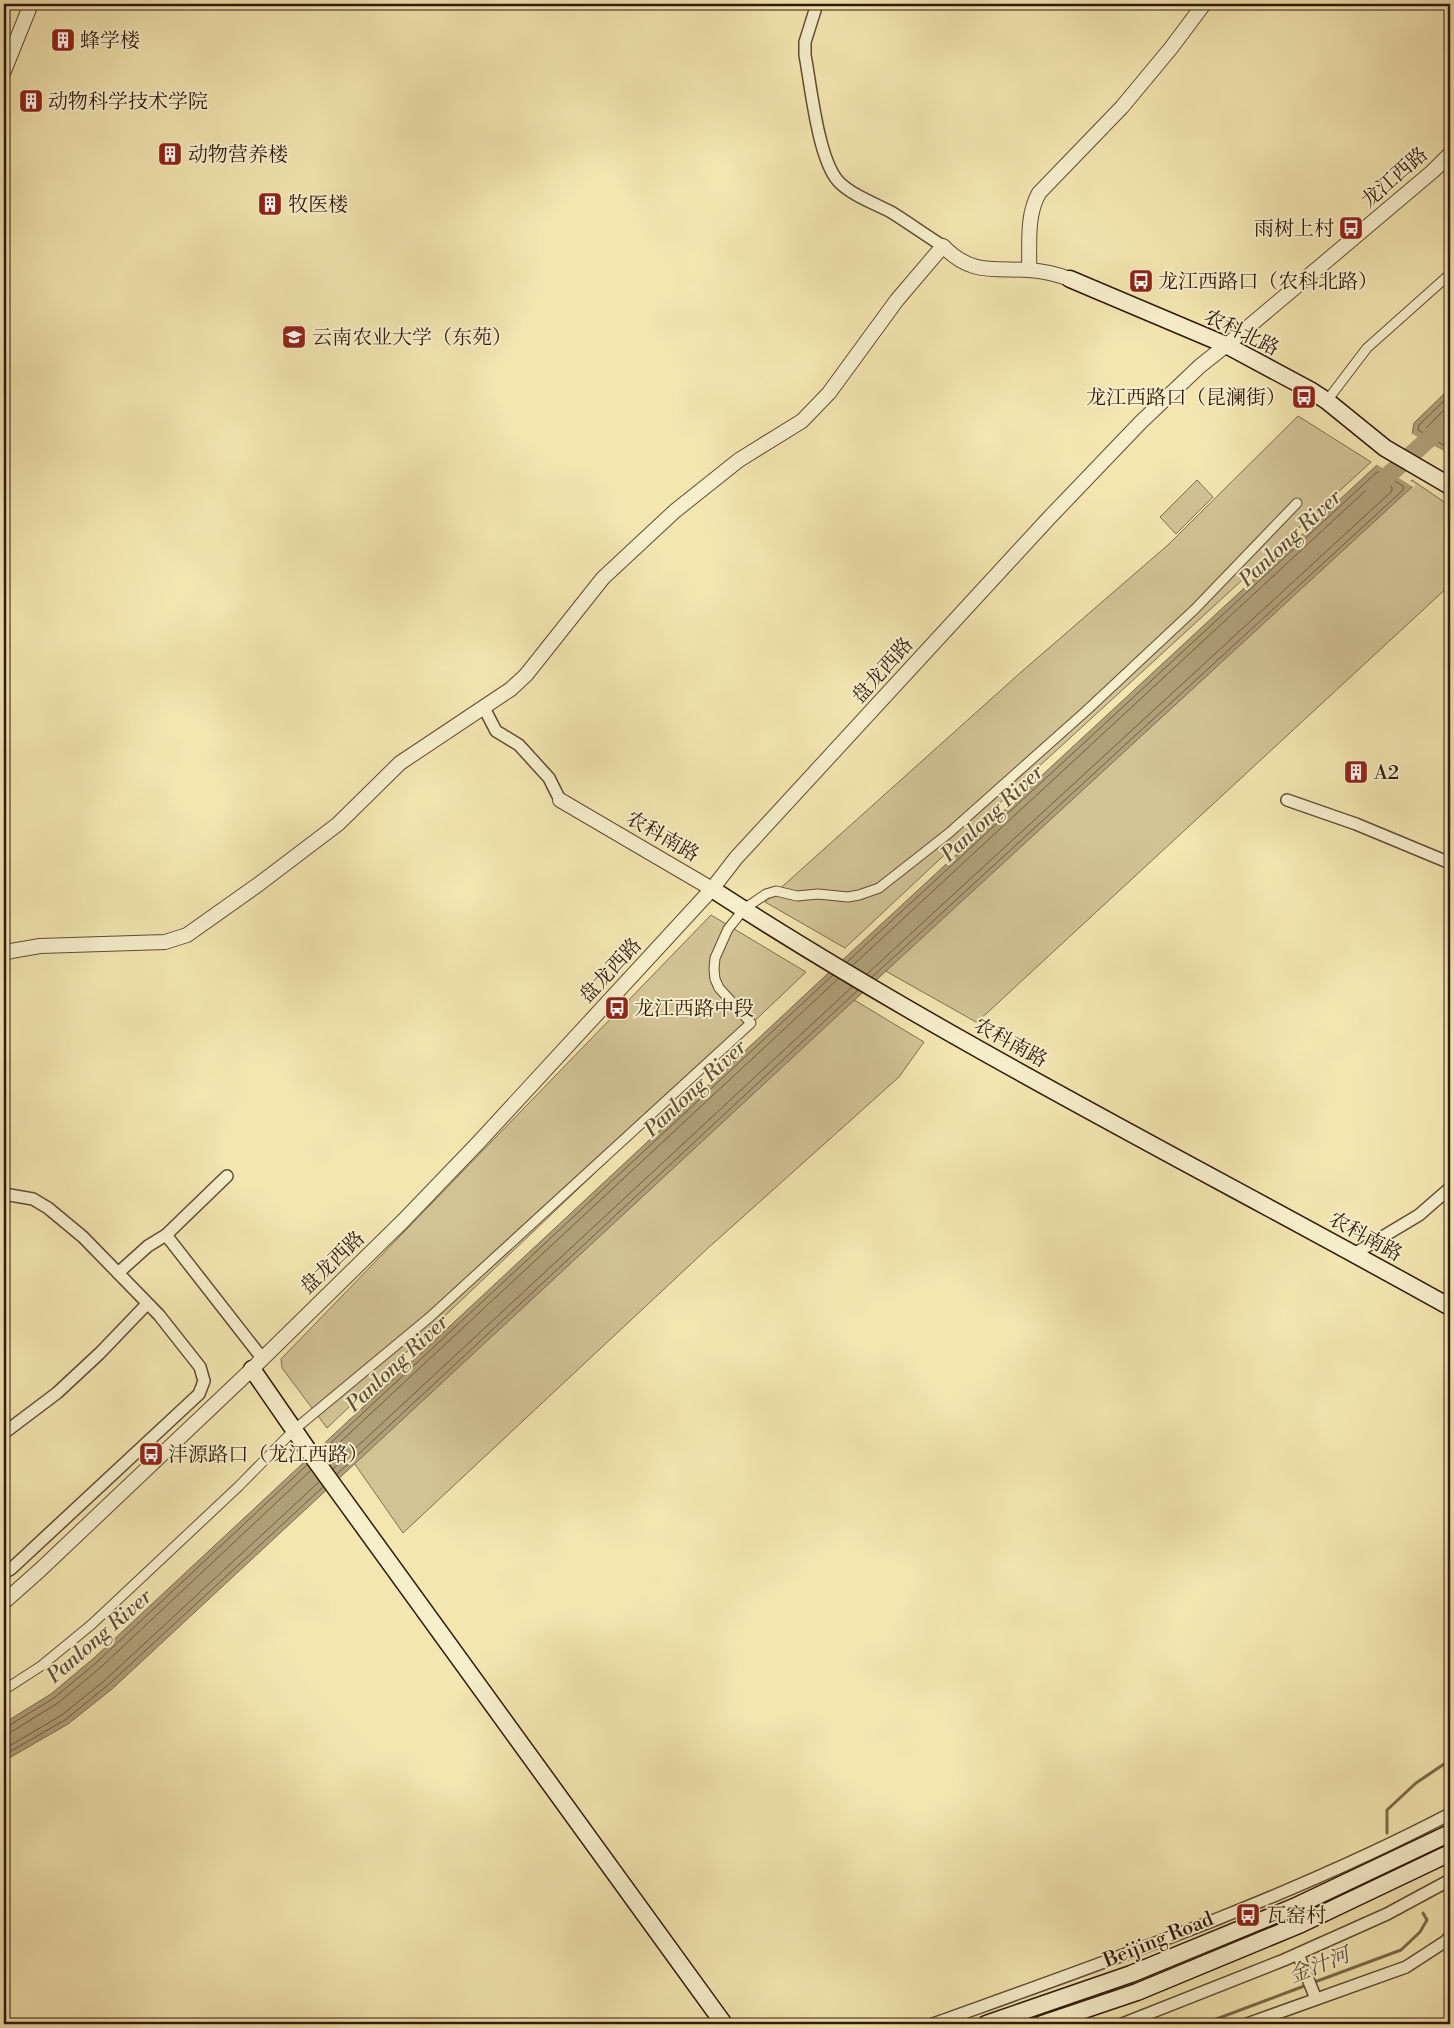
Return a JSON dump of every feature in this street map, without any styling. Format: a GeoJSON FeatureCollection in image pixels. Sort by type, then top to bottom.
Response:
{"type":"FeatureCollection","features":[{"type":"Feature","properties":{"kind":"main road","name":"农科北路"},"geometry":{"type":"LineString","coordinates":[[1070,279],[1090,277],[1315,382],[1332,394],[1387,444]]}},
{"type":"Feature","properties":{"kind":"main road","name":"农科北路"},"geometry":{"type":"LineString","coordinates":[[1230,342],[1327,401],[1387,444]]}},
{"type":"Feature","properties":{"kind":"main road"},"geometry":{"type":"LineString","coordinates":[[1387,444],[1449,482]]}},
{"type":"Feature","properties":{"kind":"main road","name":"农科南路"},"geometry":{"type":"LineString","coordinates":[[712,889],[892,1000],[1450,1306]]}},
{"type":"Feature","properties":{"kind":"main road"},"geometry":{"type":"LineString","coordinates":[[257,1364],[310,1453],[724,2024]]}},
{"type":"Feature","properties":{"kind":"main road","name":"Beijing Road"},"geometry":{"type":"LineString","coordinates":[[986,2024],[1131,1974],[1294,1907],[1450,1833]]}},
{"type":"Feature","properties":{"kind":"main road","name":"Beijing Road"},"geometry":{"type":"LineString","coordinates":[[1042,2024],[1137,1992],[1301,1924],[1450,1853]]}},
{"type":"Feature","properties":{"kind":"street"},"geometry":{"type":"LineString","coordinates":[[4,71],[31,4]]}},
{"type":"Feature","properties":{"kind":"street"},"geometry":{"type":"LineString","coordinates":[[817,4],[805,42],[805,55],[820,135],[828,166],[838,180],[846,188],[892,213],[943,246],[967,265],[996,271],[1029,270],[1052,273],[1070,279]]}},
{"type":"Feature","properties":{"kind":"street"},"geometry":{"type":"LineString","coordinates":[[1029,270],[1030,216],[1039,193],[1122,107],[1171,48],[1204,4]]}},
{"type":"Feature","properties":{"kind":"street","name":"龙江西路"},"geometry":{"type":"LineString","coordinates":[[1230,342],[1433,171],[1450,154]]}},
{"type":"Feature","properties":{"kind":"street"},"geometry":{"type":"LineString","coordinates":[[4,954],[40,946],[165,942],[186,935],[259,884],[338,824],[400,763],[510,690],[526,675],[604,578],[675,511],[739,460],[802,421],[829,393],[897,300],[943,246]]}},
{"type":"Feature","properties":{"kind":"street"},"geometry":{"type":"LineString","coordinates":[[1332,394],[1368,348],[1450,274]]}},
{"type":"Feature","properties":{"kind":"street","name":"盘龙西路"},"geometry":{"type":"LineString","coordinates":[[4,1602],[257,1364],[404,1220],[478,1143],[712,889],[736,858],[1098,466],[1200,366],[1230,342]]}},
{"type":"Feature","properties":{"kind":"street"},"geometry":{"type":"LineString","coordinates":[[4,1690],[41,1666],[91,1625],[239,1486],[295,1430],[430,1317],[751,1023],[719,988],[715,979],[714,968],[728,929],[744,909],[766,894],[776,891],[797,896],[818,894],[848,897],[859,896],[879,888],[949,834],[1086,711],[1195,609],[1297,503]]}},
{"type":"Feature","properties":{"kind":"street"},"geometry":{"type":"LineString","coordinates":[[484,708],[490,723],[496,731],[519,745],[549,778],[560,800]]}},
{"type":"Feature","properties":{"kind":"street","name":"农科南路"},"geometry":{"type":"LineString","coordinates":[[560,800],[712,889]]}},
{"type":"Feature","properties":{"kind":"street"},"geometry":{"type":"LineString","coordinates":[[1287,800],[1356,824],[1450,863]]}},
{"type":"Feature","properties":{"kind":"street"},"geometry":{"type":"LineString","coordinates":[[118,1273],[148,1246],[166,1235],[227,1176]]}},
{"type":"Feature","properties":{"kind":"street"},"geometry":{"type":"LineString","coordinates":[[1354,1254],[1419,1215],[1450,1188]]}},
{"type":"Feature","properties":{"kind":"street"},"geometry":{"type":"LineString","coordinates":[[4,1194],[33,1199],[48,1208],[83,1237],[147,1304],[200,1367],[203,1375],[202,1388],[199,1394],[80,1506],[4,1573]]}},
{"type":"Feature","properties":{"kind":"street"},"geometry":{"type":"LineString","coordinates":[[166,1235],[257,1364]]}},
{"type":"Feature","properties":{"kind":"street"},"geometry":{"type":"LineString","coordinates":[[4,1433],[57,1393],[100,1353],[147,1304]]}},
{"type":"Feature","properties":{"kind":"street"},"geometry":{"type":"LineString","coordinates":[[933,2024],[1147,1948],[1285,1891],[1450,1814]]}},
{"type":"Feature","properties":{"kind":"street"},"geometry":{"type":"LineString","coordinates":[[1122,2024],[1298,1954],[1386,1914],[1450,1880]]}},
{"type":"Feature","properties":{"kind":"street"},"geometry":{"type":"LineString","coordinates":[[1247,2024],[1314,1995],[1406,1967],[1446,1941],[1450,1936]]}},
{"type":"Feature","properties":{"kind":"street"},"geometry":{"type":"LineString","coordinates":[[1298,1954],[1314,1995]]}},
{"type":"Feature","properties":{"kind":"shaded area"},"geometry":{"type":"Polygon","coordinates":[[[1298,416],[1371,462],[1035,770],[845,948],[765,902],[1020,673],[1169,544],[1298,416]]]}},
{"type":"Feature","properties":{"kind":"shaded area"},"geometry":{"type":"Polygon","coordinates":[[[1197,480],[1213,497],[1176,534],[1160,517],[1197,480]]]}},
{"type":"Feature","properties":{"kind":"shaded area"},"geometry":{"type":"Polygon","coordinates":[[[1412,480],[1450,506],[1450,585],[987,1013],[976,1022],[882,969],[1412,480]]]}},
{"type":"Feature","properties":{"kind":"shaded area"},"geometry":{"type":"Polygon","coordinates":[[[711,915],[806,972],[327,1428],[282,1368],[281,1359],[711,915]]]}},
{"type":"Feature","properties":{"kind":"shaded area"},"geometry":{"type":"Polygon","coordinates":[[[851,998],[924,1042],[899,1077],[707,1249],[403,1533],[352,1460],[851,998]]]}},
{"type":"Feature","properties":{"kind":"water"},"geometry":{"type":"Polygon","coordinates":[[[1450,388],[1450,454],[1412,434],[1414,423],[1450,388]]]}},
{"type":"Feature","properties":{"kind":"water"},"geometry":{"type":"Polygon","coordinates":[[[1377,465],[1413,486],[848,1006],[112,1689],[68,1724],[4,1761],[4,1723],[51,1694],[94,1658],[822,979],[1377,465]]]}},
{"type":"Feature","properties":{"kind":"pier"},"geometry":{"type":"Polygon","coordinates":[[[1409,432],[1450,454],[1450,457],[1410,436],[1409,432]]]}},
{"type":"Feature","properties":{"kind":"pier"},"geometry":{"type":"Polygon","coordinates":[[[1377,462],[1415,484],[1415,488],[1375,464],[1377,462]]]}},
{"type":"Feature","properties":{"kind":"waterway","name":"Panlong River"},"geometry":{"type":"LineString","coordinates":[[1374,488],[1450,420]]}},
{"type":"Feature","properties":{"kind":"waterway","name":"金汁河"},"geometry":{"type":"LineString","coordinates":[[1387,1833],[1387,1810],[1416,1783],[1450,1760]]}},
{"type":"Feature","properties":{"kind":"waterway","name":"金汁河"},"geometry":{"type":"LineString","coordinates":[[1312,1983],[1401,1950],[1420,1932],[1427,1920],[1423,1913]]}},
{"type":"Feature","properties":{"kind":"waterway","name":"金汁河"},"geometry":{"type":"LineString","coordinates":[[1203,2024],[1307,1985]]}},
{"type":"Feature","properties":{"kind":"place","name":"蜂学楼"},"geometry":{"type":"Point","coordinates":[63,40]}},
{"type":"Feature","properties":{"kind":"place","name":"动物科学技术学院"},"geometry":{"type":"Point","coordinates":[31,101]}},
{"type":"Feature","properties":{"kind":"place","name":"动物营养楼"},"geometry":{"type":"Point","coordinates":[170,154]}},
{"type":"Feature","properties":{"kind":"place","name":"牧医楼"},"geometry":{"type":"Point","coordinates":[270,204]}},
{"type":"Feature","properties":{"kind":"place","name":"雨树上村"},"geometry":{"type":"Point","coordinates":[1351,228]}},
{"type":"Feature","properties":{"kind":"place","name":"龙江西路口（农科北路）"},"geometry":{"type":"Point","coordinates":[1141,281]}},
{"type":"Feature","properties":{"kind":"place","name":"云南农业大学（东苑）"},"geometry":{"type":"Point","coordinates":[294,337]}},
{"type":"Feature","properties":{"kind":"place","name":"龙江西路口（昆澜街）"},"geometry":{"type":"Point","coordinates":[1304,397]}},
{"type":"Feature","properties":{"kind":"place","name":"A2"},"geometry":{"type":"Point","coordinates":[1356,772]}},
{"type":"Feature","properties":{"kind":"place","name":"龙江西路中段"},"geometry":{"type":"Point","coordinates":[617,1008]}},
{"type":"Feature","properties":{"kind":"place","name":"沣源路口（龙江西路）"},"geometry":{"type":"Point","coordinates":[151,1454]}},
{"type":"Feature","properties":{"kind":"place","name":"瓦窑村"},"geometry":{"type":"Point","coordinates":[1248,1915]}}]}
